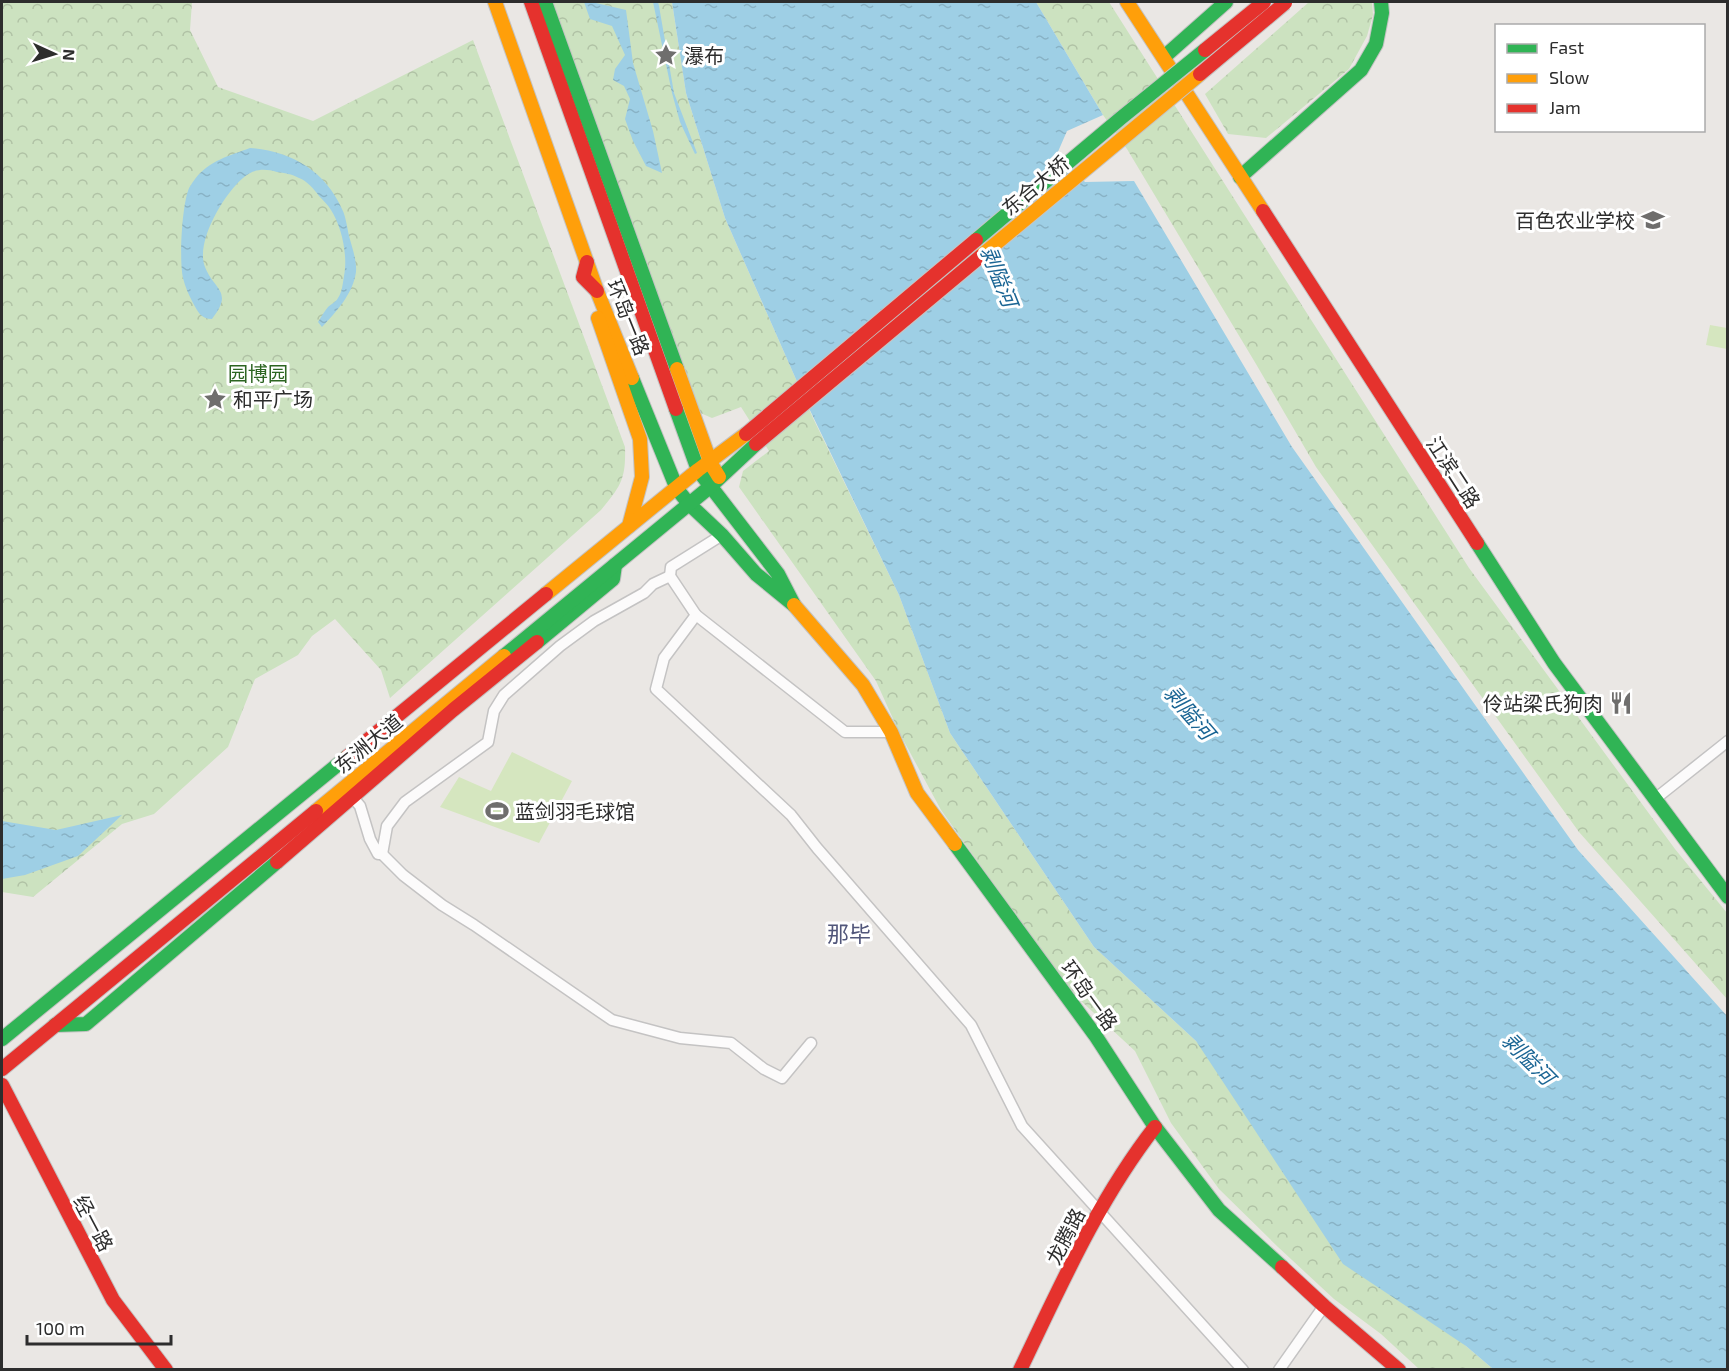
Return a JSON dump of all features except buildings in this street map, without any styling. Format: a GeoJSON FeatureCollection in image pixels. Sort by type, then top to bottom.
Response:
{"type":"FeatureCollection","features":[{"type":"Feature","properties":{"kind":"main road"},"geometry":{"type":"LineString","coordinates":[[485,2],[640,439],[642,477],[629,526]]}},
{"type":"Feature","properties":{"kind":"main road","name":"环岛一路"},"geometry":{"type":"LineString","coordinates":[[495,2],[597,291],[677,489],[756,574],[794,605],[863,685],[891,732],[917,793],[1095,1035],[1155,1127],[1219,1210],[1324,1306],[1399,1370]]}},
{"type":"Feature","properties":{"kind":"main road","name":"环岛一路"},"geometry":{"type":"LineString","coordinates":[[531,2],[704,466],[778,574],[794,605]]}},
{"type":"Feature","properties":{"kind":"main road"},"geometry":{"type":"LineString","coordinates":[[545,2],[704,466]]}},
{"type":"Feature","properties":{"kind":"main road","name":"江滨二路"},"geometry":{"type":"LineString","coordinates":[[1127,2],[1554,663],[1728,897]]}},
{"type":"Feature","properties":{"kind":"main road"},"geometry":{"type":"LineString","coordinates":[[1164,57],[1226,2]]}},
{"type":"Feature","properties":{"kind":"main road","name":"东合大桥"},"geometry":{"type":"LineString","coordinates":[[751,439],[1121,118],[1264,2]]}},
{"type":"Feature","properties":{"kind":"main road","name":"东合大桥"},"geometry":{"type":"LineString","coordinates":[[751,439],[1285,2]]}},
{"type":"Feature","properties":{"kind":"main road"},"geometry":{"type":"LineString","coordinates":[[1240,177],[1361,70],[1376,44],[1382,13],[1381,2]]}},
{"type":"Feature","properties":{"kind":"main road"},"geometry":{"type":"LineString","coordinates":[[583,277],[587,262]]}},
{"type":"Feature","properties":{"kind":"main road"},"geometry":{"type":"LineString","coordinates":[[583,277],[597,291]]}},
{"type":"Feature","properties":{"kind":"main road","name":"东洲大道"},"geometry":{"type":"LineString","coordinates":[[2,1039],[629,526],[704,466],[751,439]]}},
{"type":"Feature","properties":{"kind":"main road","name":"东洲大道"},"geometry":{"type":"LineString","coordinates":[[2,1069],[349,793],[715,482],[751,439]]}},
{"type":"Feature","properties":{"kind":"main road"},"geometry":{"type":"LineString","coordinates":[[349,793],[613,579],[615,565]]}},
{"type":"Feature","properties":{"kind":"main road"},"geometry":{"type":"LineString","coordinates":[[576,569],[589,587]]}},
{"type":"Feature","properties":{"kind":"main road","name":"经一路"},"geometry":{"type":"LineString","coordinates":[[2,1085],[113,1300],[166,1370]]}},
{"type":"Feature","properties":{"kind":"main road","name":"龙腾路"},"geometry":{"type":"LineString","coordinates":[[1020,1370],[1099,1212],[1133,1154],[1155,1127]]}},
{"type":"Feature","properties":{"kind":"street"},"geometry":{"type":"LineString","coordinates":[[722,535],[671,567],[669,576],[696,615],[845,732],[891,732]]}},
{"type":"Feature","properties":{"kind":"street"},"geometry":{"type":"LineString","coordinates":[[382,854],[387,826],[405,802],[488,742],[494,711],[504,695],[594,621],[669,576]]}},
{"type":"Feature","properties":{"kind":"street"},"geometry":{"type":"LineString","coordinates":[[696,615],[664,658],[656,689],[791,815],[817,848],[971,1024],[1022,1126],[1243,1370]]}},
{"type":"Feature","properties":{"kind":"street"},"geometry":{"type":"LineString","coordinates":[[1655,799],[1728,741]]}},
{"type":"Feature","properties":{"kind":"street"},"geometry":{"type":"LineString","coordinates":[[349,793],[360,806],[370,839],[378,854],[382,854],[403,875],[442,905],[612,1020],[680,1038],[731,1043],[764,1069],[782,1078],[811,1043]]}},
{"type":"Feature","properties":{"kind":"street"},"geometry":{"type":"LineString","coordinates":[[1279,1370],[1324,1306]]}},
{"type":"Feature","properties":{"kind":"green space","name":"园博园"},"geometry":{"type":"Polygon","coordinates":[[[2,2],[192,2],[190,30],[218,87],[313,121],[473,40],[625,447],[621,482],[601,510],[390,698],[381,670],[335,619],[312,636],[298,655],[255,679],[228,747],[154,814],[122,824],[33,897],[2,892],[2,2]]]}},
{"type":"Feature","properties":{"kind":"green space"},"geometry":{"type":"Polygon","coordinates":[[[551,2],[672,2],[686,93],[725,218],[813,418],[899,595],[950,733],[1094,947],[1196,1041],[1466,1346],[1493,1369],[1419,1369],[1381,1334],[1334,1299],[1219,1189],[1171,1123],[1135,1051],[1080,1000],[1047,959],[941,810],[899,732],[876,681],[739,487],[743,471],[769,451],[741,407],[712,418],[698,412],[551,2]]]}},
{"type":"Feature","properties":{"kind":"green space"},"geometry":{"type":"Polygon","coordinates":[[[1036,2],[1109,2],[1469,568],[1675,849],[1727,913],[1727,999],[1579,832],[1316,467],[1127,149],[1103,115],[1036,2]]]}},
{"type":"Feature","properties":{"kind":"green space"},"geometry":{"type":"Polygon","coordinates":[[[1309,2],[1372,2],[1373,15],[1367,36],[1349,69],[1266,138],[1228,134],[1205,94],[1309,2]]]}},
{"type":"Feature","properties":{"kind":"green space"},"geometry":{"type":"Polygon","coordinates":[[[1710,325],[1727,328],[1727,349],[1706,345],[1710,325]]]}},
{"type":"Feature","properties":{"kind":"green space"},"geometry":{"type":"Polygon","coordinates":[[[512,752],[572,781],[539,843],[440,807],[459,777],[491,791],[512,752]]]}},
{"type":"Feature","properties":{"kind":"water"},"geometry":{"type":"Polygon","coordinates":[[[584,2],[595,2],[626,10],[633,63],[653,131],[662,173],[646,166],[625,119],[630,99],[624,86],[613,80],[615,69],[625,55],[612,26],[590,19],[584,2]]]}},
{"type":"Feature","properties":{"kind":"water","name":"瀑布"},"geometry":{"type":"Polygon","coordinates":[[[653,2],[658,2],[674,93],[697,153],[695,154],[680,122],[653,2]]]}},
{"type":"Feature","properties":{"kind":"water","name":"剥隘河"},"geometry":{"type":"Polygon","coordinates":[[[672,2],[1036,2],[1103,115],[1067,131],[1057,154],[1085,182],[1134,181],[1292,447],[1578,850],[1727,1016],[1727,1369],[1493,1369],[1466,1346],[1343,1264],[1196,1041],[1094,947],[950,733],[899,595],[806,402],[725,218],[686,93],[672,2]]]}},
{"type":"Feature","properties":{"kind":"water"},"geometry":{"type":"Polygon","coordinates":[[[250,148],[279,153],[305,165],[326,184],[343,212],[356,272],[348,295],[322,327],[318,322],[328,307],[337,299],[341,290],[345,268],[343,242],[335,217],[328,206],[308,183],[291,175],[263,170],[251,173],[236,185],[213,219],[204,245],[203,257],[205,267],[222,296],[218,310],[212,319],[200,314],[186,288],[181,247],[184,209],[189,188],[195,179],[213,163],[250,148]]]}},
{"type":"Feature","properties":{"kind":"water"},"geometry":{"type":"Polygon","coordinates":[[[122,815],[78,856],[25,875],[2,879],[2,821],[56,830],[122,815]]]}},
{"type":"Feature","properties":{"kind":"traffic: fast"},"geometry":{"type":"LineString","coordinates":[[545,2],[677,369]]}},
{"type":"Feature","properties":{"kind":"traffic: fast"},"geometry":{"type":"LineString","coordinates":[[1164,57],[1226,2]]}},
{"type":"Feature","properties":{"kind":"traffic: fast"},"geometry":{"type":"LineString","coordinates":[[1240,177],[1361,70],[1376,44],[1382,13],[1381,2]]}},
{"type":"Feature","properties":{"kind":"traffic: fast"},"geometry":{"type":"LineString","coordinates":[[976,240],[1205,50]]}},
{"type":"Feature","properties":{"kind":"traffic: fast"},"geometry":{"type":"LineString","coordinates":[[632,378],[677,489],[756,574],[794,605],[778,574],[698,470],[676,409]]}},
{"type":"Feature","properties":{"kind":"traffic: fast"},"geometry":{"type":"LineString","coordinates":[[504,656],[711,486],[756,444]]}},
{"type":"Feature","properties":{"kind":"traffic: fast"},"geometry":{"type":"LineString","coordinates":[[1477,543],[1554,663],[1728,897]]}},
{"type":"Feature","properties":{"kind":"traffic: fast"},"geometry":{"type":"LineString","coordinates":[[537,642],[613,579],[615,565]]}},
{"type":"Feature","properties":{"kind":"traffic: fast"},"geometry":{"type":"LineString","coordinates":[[2,1039],[347,757]]}},
{"type":"Feature","properties":{"kind":"traffic: fast"},"geometry":{"type":"LineString","coordinates":[[955,844],[1095,1035],[1155,1127],[1219,1210],[1282,1267]]}},
{"type":"Feature","properties":{"kind":"traffic: fast"},"geometry":{"type":"LineString","coordinates":[[55,1025],[86,1024],[277,862]]}},
{"type":"Feature","properties":{"kind":"traffic: slow"},"geometry":{"type":"LineString","coordinates":[[495,2],[597,291],[632,378]]}},
{"type":"Feature","properties":{"kind":"traffic: slow"},"geometry":{"type":"LineString","coordinates":[[1127,2],[1263,211]]}},
{"type":"Feature","properties":{"kind":"traffic: slow"},"geometry":{"type":"LineString","coordinates":[[981,256],[1200,74]]}},
{"type":"Feature","properties":{"kind":"traffic: slow"},"geometry":{"type":"LineString","coordinates":[[598,318],[640,439],[642,477],[629,526]]}},
{"type":"Feature","properties":{"kind":"traffic: slow"},"geometry":{"type":"LineString","coordinates":[[677,369],[711,464],[719,477]]}},
{"type":"Feature","properties":{"kind":"traffic: slow"},"geometry":{"type":"LineString","coordinates":[[546,594],[698,470],[746,434]]}},
{"type":"Feature","properties":{"kind":"traffic: slow"},"geometry":{"type":"LineString","coordinates":[[794,605],[863,685],[891,732],[917,793],[955,844]]}},
{"type":"Feature","properties":{"kind":"traffic: slow"},"geometry":{"type":"LineString","coordinates":[[316,811],[504,656]]}},
{"type":"Feature","properties":{"kind":"traffic: jam"},"geometry":{"type":"LineString","coordinates":[[531,2],[676,409]]}},
{"type":"Feature","properties":{"kind":"traffic: jam"},"geometry":{"type":"LineString","coordinates":[[1205,50],[1264,2]]}},
{"type":"Feature","properties":{"kind":"traffic: jam"},"geometry":{"type":"LineString","coordinates":[[1200,74],[1285,3]]}},
{"type":"Feature","properties":{"kind":"traffic: jam"},"geometry":{"type":"LineString","coordinates":[[1263,211],[1477,543]]}},
{"type":"Feature","properties":{"kind":"traffic: jam"},"geometry":{"type":"LineString","coordinates":[[746,434],[976,240]]}},
{"type":"Feature","properties":{"kind":"traffic: jam"},"geometry":{"type":"LineString","coordinates":[[756,444],[981,256]]}},
{"type":"Feature","properties":{"kind":"traffic: jam"},"geometry":{"type":"LineString","coordinates":[[587,262],[583,277],[597,291]]}},
{"type":"Feature","properties":{"kind":"traffic: jam"},"geometry":{"type":"LineString","coordinates":[[347,757],[546,594]]}},
{"type":"Feature","properties":{"kind":"traffic: jam"},"geometry":{"type":"LineString","coordinates":[[277,862],[453,710],[537,642]]}},
{"type":"Feature","properties":{"kind":"traffic: jam"},"geometry":{"type":"LineString","coordinates":[[2,1069],[316,811]]}},
{"type":"Feature","properties":{"kind":"traffic: jam"},"geometry":{"type":"LineString","coordinates":[[2,1085],[113,1300],[166,1370]]}},
{"type":"Feature","properties":{"kind":"traffic: jam"},"geometry":{"type":"LineString","coordinates":[[1020,1370],[1098,1214],[1115,1184],[1155,1127]]}},
{"type":"Feature","properties":{"kind":"traffic: jam"},"geometry":{"type":"LineString","coordinates":[[1282,1267],[1399,1370]]}},
{"type":"Feature","properties":{"kind":"place","name":"瀑布"},"geometry":{"type":"Point","coordinates":[666,55]}},
{"type":"Feature","properties":{"kind":"place","name":"百色农业学校"},"geometry":{"type":"Point","coordinates":[1653,220]}},
{"type":"Feature","properties":{"kind":"place","name":"和平广场"},"geometry":{"type":"Point","coordinates":[215,399]}},
{"type":"Feature","properties":{"kind":"place","name":"伶站梁氏狗肉"},"geometry":{"type":"Point","coordinates":[1621,703]}},
{"type":"Feature","properties":{"kind":"place","name":"蓝剑羽毛球馆"},"geometry":{"type":"Point","coordinates":[497,811]}},
{"type":"Feature","properties":{"kind":"district","name":"那毕"},"geometry":{"type":"Point","coordinates":[849,933]}}]}
